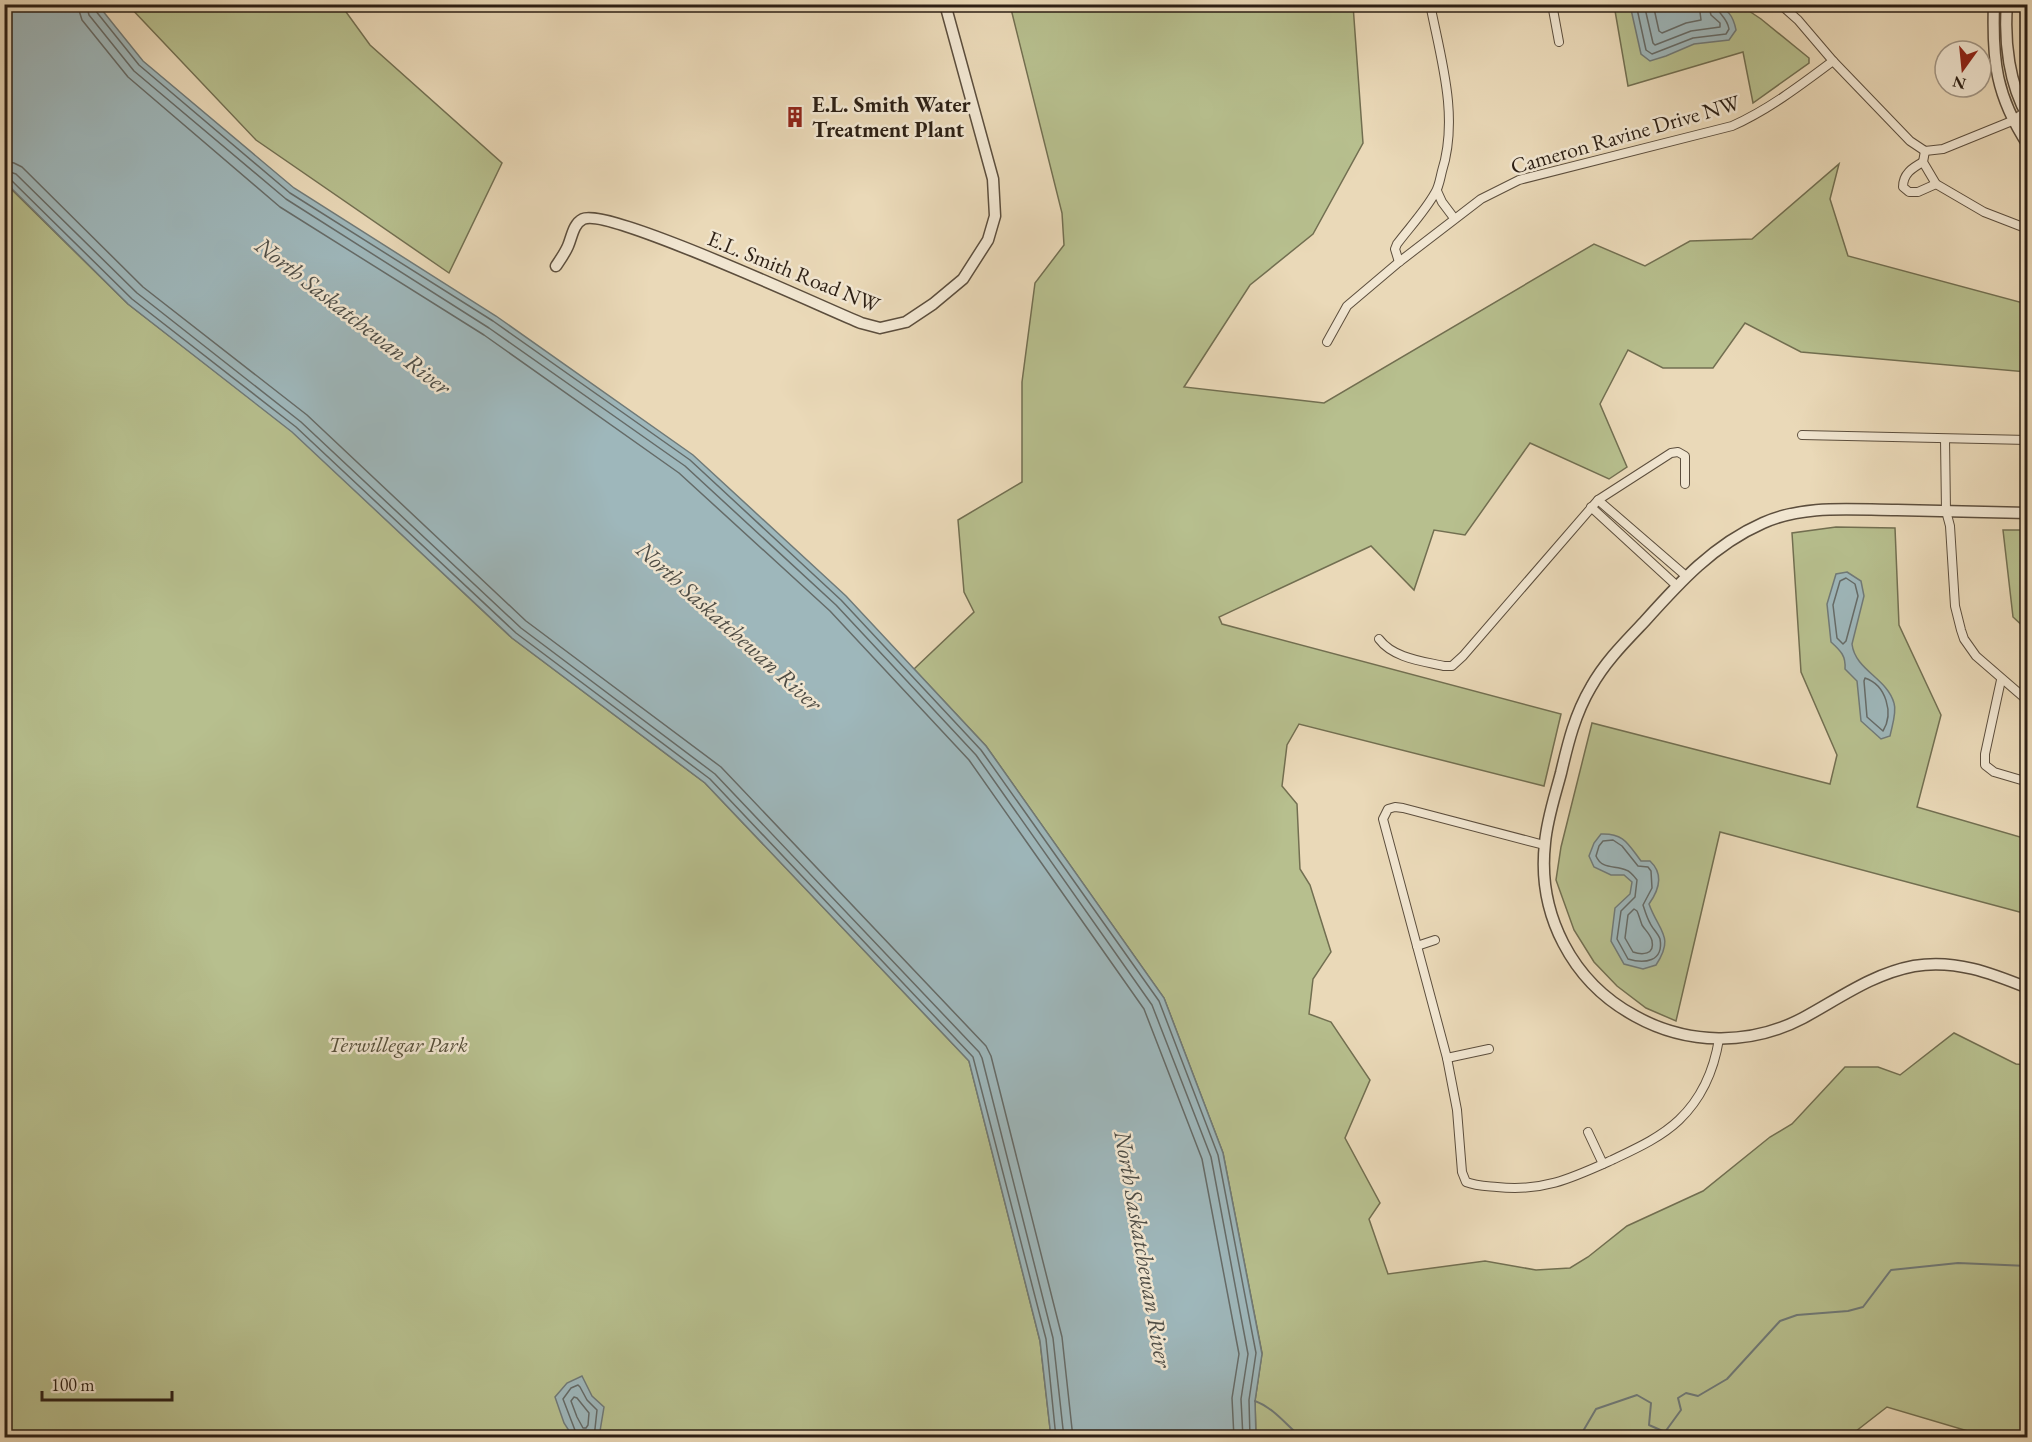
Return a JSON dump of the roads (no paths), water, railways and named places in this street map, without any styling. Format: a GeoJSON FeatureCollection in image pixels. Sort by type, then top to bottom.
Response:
{"type":"FeatureCollection","features":[{"type":"Feature","properties":{"kind":"street","name":"E.L. Smith Road NW"},"geometry":{"type":"LineString","coordinates":[[556,266],[568,248],[576,224],[584,218],[595,218],[729,264],[861,323],[880,328],[906,322],[933,304],[963,279],[988,240],[995,216],[993,179],[945,4]]}},
{"type":"Feature","properties":{"kind":"street"},"geometry":{"type":"LineString","coordinates":[[1399,262],[1395,249],[1397,244],[1437,191],[1447,155],[1449,112],[1430,4]]}},
{"type":"Feature","properties":{"kind":"street"},"geometry":{"type":"LineString","coordinates":[[1552,4],[1559,42]]}},
{"type":"Feature","properties":{"kind":"street"},"geometry":{"type":"LineString","coordinates":[[1780,4],[1798,20],[1833,61],[1910,141],[1925,151],[1943,149],[2026,113],[2011,69],[2006,45],[2007,4]]}},
{"type":"Feature","properties":{"kind":"street"},"geometry":{"type":"LineString","coordinates":[[1994,4],[1993,38],[1996,68],[2012,121],[2028,145]]}},
{"type":"Feature","properties":{"kind":"street","name":"Cameron Ravine Drive NW"},"geometry":{"type":"LineString","coordinates":[[1327,342],[1347,306],[1454,218],[1481,199],[1519,180],[1732,126],[1768,107],[1833,61]]}},
{"type":"Feature","properties":{"kind":"street"},"geometry":{"type":"LineString","coordinates":[[2012,121],[2028,125]]}},
{"type":"Feature","properties":{"kind":"street"},"geometry":{"type":"LineString","coordinates":[[1925,151],[1923,162],[1936,184],[1984,212],[2028,230]]}},
{"type":"Feature","properties":{"kind":"street"},"geometry":{"type":"LineString","coordinates":[[1923,162],[1908,172],[1903,180],[1903,187],[1909,192],[1918,192],[1936,184]]}},
{"type":"Feature","properties":{"kind":"street"},"geometry":{"type":"LineString","coordinates":[[1437,191],[1454,218]]}},
{"type":"Feature","properties":{"kind":"street"},"geometry":{"type":"LineString","coordinates":[[1802,435],[2028,440]]}},
{"type":"Feature","properties":{"kind":"street"},"geometry":{"type":"LineString","coordinates":[[1945,439],[1946,511],[1950,526],[1955,606],[1960,630],[1976,656],[2028,701]]}},
{"type":"Feature","properties":{"kind":"street"},"geometry":{"type":"LineString","coordinates":[[1379,639],[1385,647],[1404,655],[1444,666],[1456,663],[1598,500],[1671,453],[1677,452],[1685,456],[1684,484]]}},
{"type":"Feature","properties":{"kind":"street"},"geometry":{"type":"LineString","coordinates":[[1598,500],[1686,576]]}},
{"type":"Feature","properties":{"kind":"street"},"geometry":{"type":"LineString","coordinates":[[1591,507],[1677,586]]}},
{"type":"Feature","properties":{"kind":"street"},"geometry":{"type":"LineString","coordinates":[[2028,513],[1833,509],[1790,514],[1767,521],[1738,536],[1702,560],[1611,657],[1589,690],[1573,727],[1544,845],[1544,883],[1555,927],[1565,950],[1596,989],[1616,1005],[1658,1028],[1679,1035],[1719,1039],[1759,1035],[1784,1027],[1859,985],[1916,966],[1944,964],[1971,967],[2028,988]]}},
{"type":"Feature","properties":{"kind":"street"},"geometry":{"type":"LineString","coordinates":[[2001,680],[1985,754],[1985,765],[1994,772],[2028,782]]}},
{"type":"Feature","properties":{"kind":"street"},"geometry":{"type":"LineString","coordinates":[[1544,845],[1403,808],[1388,808],[1383,819],[1447,1058],[1457,1110],[1462,1172],[1466,1182],[1474,1185],[1528,1189],[1562,1182],[1647,1143],[1680,1119],[1704,1087],[1712,1071],[1719,1039]]}},
{"type":"Feature","properties":{"kind":"street"},"geometry":{"type":"LineString","coordinates":[[1417,946],[1435,940]]}},
{"type":"Feature","properties":{"kind":"street"},"geometry":{"type":"LineString","coordinates":[[1447,1058],[1489,1049]]}},
{"type":"Feature","properties":{"kind":"street"},"geometry":{"type":"LineString","coordinates":[[1588,1132],[1603,1164]]}},
{"type":"Feature","properties":{"kind":"water","name":"North Saskatchewan River"},"geometry":{"type":"Polygon","coordinates":[[[4,5],[98,5],[143,61],[294,188],[496,316],[693,455],[846,596],[986,746],[1164,998],[1223,1153],[1262,1354],[1255,1401],[1256,1437],[1051,1437],[1040,1341],[969,1061],[705,783],[512,638],[292,432],[128,304],[5,182],[4,5]]]}},
{"type":"Feature","properties":{"kind":"water"},"geometry":{"type":"Polygon","coordinates":[[[1630,5],[1714,5],[1729,13],[1736,30],[1729,40],[1694,44],[1650,61],[1641,54],[1630,5]]]}},
{"type":"Feature","properties":{"kind":"water"},"geometry":{"type":"Polygon","coordinates":[[[1847,572],[1861,581],[1864,596],[1852,644],[1854,653],[1865,668],[1885,687],[1895,707],[1890,736],[1881,739],[1861,721],[1857,681],[1845,669],[1842,654],[1831,642],[1827,604],[1836,574],[1847,572]]]}},
{"type":"Feature","properties":{"kind":"water"},"geometry":{"type":"Polygon","coordinates":[[[1601,834],[1615,835],[1625,841],[1641,861],[1650,861],[1657,871],[1657,888],[1649,904],[1665,940],[1662,955],[1656,965],[1643,969],[1624,964],[1611,941],[1615,908],[1630,894],[1632,882],[1624,875],[1611,875],[1594,867],[1589,856],[1594,843],[1601,834]]]}},
{"type":"Feature","properties":{"kind":"water"},"geometry":{"type":"Polygon","coordinates":[[[582,1376],[592,1396],[604,1407],[599,1437],[573,1437],[564,1423],[555,1397],[567,1383],[582,1376]]]}},
{"type":"Feature","properties":{"kind":"waterway"},"geometry":{"type":"LineString","coordinates":[[1579,1438],[1596,1409],[1637,1395],[1651,1403],[1649,1425],[1665,1432],[1681,1410],[1678,1398],[1686,1393],[1698,1396],[1727,1379],[1780,1321],[1797,1315],[1848,1311],[1863,1307],[1891,1270],[1958,1263],[2028,1266]]}},
{"type":"Feature","properties":{"kind":"waterway"},"geometry":{"type":"LineString","coordinates":[[1255,1401],[1274,1412],[1302,1438]]}},
{"type":"Feature","properties":{"kind":"waterway"},"geometry":{"type":"LineString","coordinates":[[1330,1438],[1348,1432],[1361,1432],[1366,1438]]}},
{"type":"Feature","properties":{"kind":"waterway"},"geometry":{"type":"LineString","coordinates":[[1610,1438],[1629,1436],[1630,1438]]}},
{"type":"Feature","properties":{"kind":"place","name":"E.L. Smith Water Treatment Plant"},"geometry":{"type":"Point","coordinates":[795,117]}},
{"type":"Feature","properties":{"kind":"park label","name":"Terwillegar Park"},"geometry":{"type":"Point","coordinates":[398,1044]}}]}
